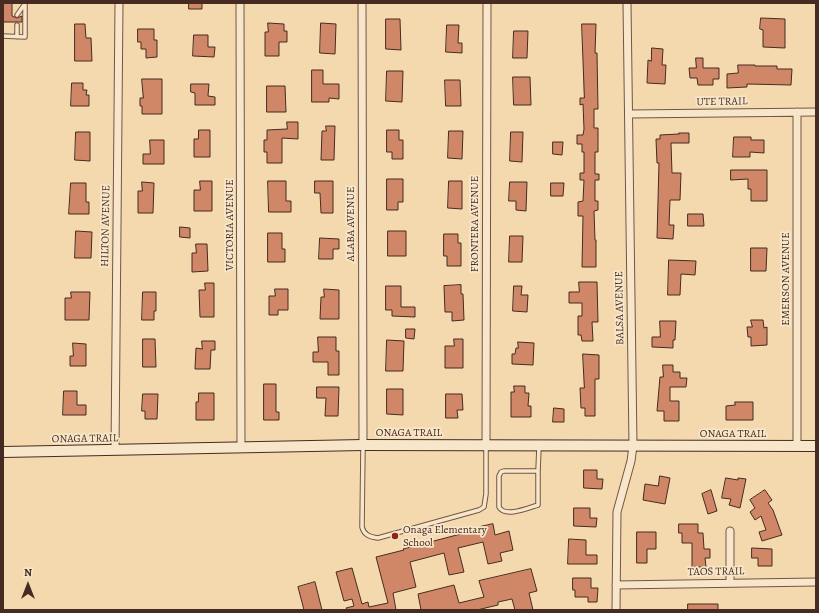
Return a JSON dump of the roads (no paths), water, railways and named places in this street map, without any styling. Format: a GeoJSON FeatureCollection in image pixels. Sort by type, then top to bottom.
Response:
{"type":"FeatureCollection","features":[{"type":"Feature","properties":{"kind":"street","name":"HILTON AVENUE"},"geometry":{"type":"LineString","coordinates":[[115,450],[119,3]]}},
{"type":"Feature","properties":{"kind":"street","name":"VICTORIA AVENUE"},"geometry":{"type":"LineString","coordinates":[[240,3],[241,447]]}},
{"type":"Feature","properties":{"kind":"street","name":"ALABA AVENUE"},"geometry":{"type":"LineString","coordinates":[[362,3],[363,445]]}},
{"type":"Feature","properties":{"kind":"street","name":"FRONTERA AVENUE"},"geometry":{"type":"LineString","coordinates":[[486,446],[487,3]]}},
{"type":"Feature","properties":{"kind":"street","name":"BALSA AVENUE"},"geometry":{"type":"LineString","coordinates":[[616,610],[617,512],[631,460],[633,446],[627,3]]}},
{"type":"Feature","properties":{"kind":"street","name":"EMERSON AVENUE"},"geometry":{"type":"LineString","coordinates":[[797,112],[797,446]]}},
{"type":"Feature","properties":{"kind":"street","name":"UTE TRAIL"},"geometry":{"type":"LineString","coordinates":[[629,114],[816,112]]}},
{"type":"Feature","properties":{"kind":"street","name":"ONAGA TRAIL"},"geometry":{"type":"LineString","coordinates":[[3,452],[363,445],[816,446]]}},
{"type":"Feature","properties":{"kind":"street"},"geometry":{"type":"LineString","coordinates":[[730,531],[730,583]]}},
{"type":"Feature","properties":{"kind":"street","name":"TAOS TRAIL"},"geometry":{"type":"LineString","coordinates":[[616,585],[816,582]]}},
{"type":"Feature","properties":{"kind":"lane"},"geometry":{"type":"LineString","coordinates":[[17,15],[25,4]]}},
{"type":"Feature","properties":{"kind":"lane"},"geometry":{"type":"LineString","coordinates":[[3,36],[25,36],[25,4]]}},
{"type":"Feature","properties":{"kind":"lane"},"geometry":{"type":"LineString","coordinates":[[17,25],[17,36]]}},
{"type":"Feature","properties":{"kind":"lane"},"geometry":{"type":"LineString","coordinates":[[363,445],[362,526],[363,531],[368,535],[378,538],[484,507],[486,494],[486,446]]}},
{"type":"Feature","properties":{"kind":"lane"},"geometry":{"type":"LineString","coordinates":[[538,471],[506,471],[499,474],[499,507],[502,511],[508,513],[538,505],[539,446]]}},
{"type":"Feature","properties":{"kind":"place","name":"Onaga Elementary School"},"geometry":{"type":"Point","coordinates":[395,536]}}]}
